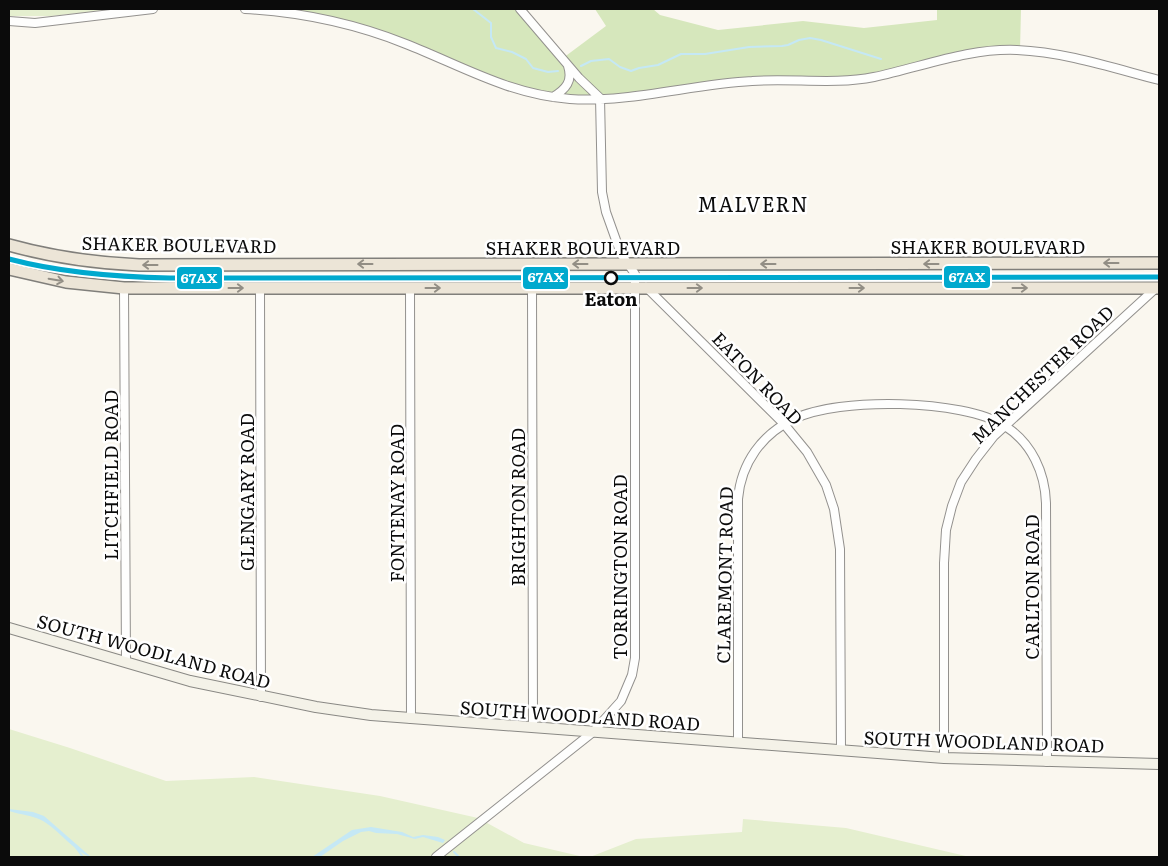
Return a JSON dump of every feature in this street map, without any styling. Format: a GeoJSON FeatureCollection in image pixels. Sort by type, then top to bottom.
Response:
{"type":"FeatureCollection","features":[{"type":"Feature","properties":{"kind":"main road","name":"SHAKER BOULEVARD"},"geometry":{"type":"LineString","coordinates":[[9,245],[82,261],[139,265],[1159,263]]}},
{"type":"Feature","properties":{"kind":"main road"},"geometry":{"type":"LineString","coordinates":[[9,269],[66,282],[124,288],[410,288],[639,284],[1157,288]]}},
{"type":"Feature","properties":{"kind":"street"},"geometry":{"type":"LineString","coordinates":[[9,22],[34,23],[154,9]]}},
{"type":"Feature","properties":{"kind":"street"},"geometry":{"type":"LineString","coordinates":[[246,9],[270,10],[356,28],[402,42],[494,82],[518,90],[572,99],[600,98],[753,81],[845,81],[873,77],[963,54],[990,50],[1017,50],[1049,54],[1159,80]]}},
{"type":"Feature","properties":{"kind":"street"},"geometry":{"type":"LineString","coordinates":[[520,9],[600,98]]}},
{"type":"Feature","properties":{"kind":"street"},"geometry":{"type":"LineString","coordinates":[[553,97],[568,84],[570,72],[568,64]]}},
{"type":"Feature","properties":{"kind":"street","name":"EATON ROAD"},"geometry":{"type":"LineString","coordinates":[[600,98],[602,192],[606,212],[622,254],[634,271],[639,284],[784,424],[807,452],[821,474],[830,497],[837,522],[841,564],[841,751]]}},
{"type":"Feature","properties":{"kind":"street","name":"TORRINGTON ROAD"},"geometry":{"type":"LineString","coordinates":[[436,857],[594,732],[620,701],[632,675],[635,658],[639,284]]}},
{"type":"Feature","properties":{"kind":"street","name":"BRIGHTON ROAD"},"geometry":{"type":"LineString","coordinates":[[532,287],[533,727]]}},
{"type":"Feature","properties":{"kind":"street","name":"LITCHFIELD ROAD"},"geometry":{"type":"LineString","coordinates":[[124,288],[126,662]]}},
{"type":"Feature","properties":{"kind":"street","name":"GLENGARY ROAD"},"geometry":{"type":"LineString","coordinates":[[260,288],[261,697]]}},
{"type":"Feature","properties":{"kind":"street","name":"FONTENAY ROAD"},"geometry":{"type":"LineString","coordinates":[[410,288],[411,719]]}},
{"type":"Feature","properties":{"kind":"street","name":"MANCHESTER ROAD"},"geometry":{"type":"LineString","coordinates":[[944,758],[944,563],[948,517],[955,495],[968,471],[986,446],[1004,426],[1157,288]]}},
{"type":"Feature","properties":{"kind":"street","name":"CLAREMONT ROAD"},"geometry":{"type":"LineString","coordinates":[[738,743],[739,488],[742,474],[750,458],[762,442],[784,424],[802,415],[821,410],[855,406],[898,404],[930,406],[970,412],[990,418],[1004,426]]}},
{"type":"Feature","properties":{"kind":"street","name":"CARLTON ROAD"},"geometry":{"type":"LineString","coordinates":[[1004,426],[1019,438],[1037,462],[1043,478],[1046,495],[1047,762]]}},
{"type":"Feature","properties":{"kind":"street","name":"SOUTH WOODLAND ROAD"},"geometry":{"type":"LineString","coordinates":[[9,628],[190,681],[261,697],[325,708],[411,719],[944,758],[1159,764]]}},
{"type":"Feature","properties":{"kind":"green space"},"geometry":{"type":"Polygon","coordinates":[[[9,9],[117,9],[51,16],[9,16],[9,9]]]}},
{"type":"Feature","properties":{"kind":"green space"},"geometry":{"type":"Polygon","coordinates":[[[245,9],[520,9],[563,58],[606,26],[595,9],[653,9],[660,15],[718,30],[803,21],[864,28],[937,20],[937,9],[1021,9],[1020,50],[990,50],[873,77],[792,80],[619,97],[546,96],[356,28],[245,9]]]}},
{"type":"Feature","properties":{"kind":"green space"},"geometry":{"type":"Polygon","coordinates":[[[9,729],[166,781],[254,777],[380,796],[478,818],[524,843],[584,857],[9,857],[9,729]]]}},
{"type":"Feature","properties":{"kind":"green space"},"geometry":{"type":"Polygon","coordinates":[[[743,819],[846,828],[970,857],[590,857],[636,839],[742,832],[743,819]]]}},
{"type":"Feature","properties":{"kind":"water"},"geometry":{"type":"Polygon","coordinates":[[[9,809],[33,812],[44,816],[91,857],[72,846],[43,821],[35,817],[9,811],[9,809]]]}},
{"type":"Feature","properties":{"kind":"water"},"geometry":{"type":"Polygon","coordinates":[[[371,827],[402,832],[413,837],[423,835],[445,840],[443,843],[423,837],[415,839],[397,834],[361,832],[343,841],[320,857],[312,857],[352,830],[371,827]]]}},
{"type":"Feature","properties":{"kind":"waterway"},"geometry":{"type":"LineString","coordinates":[[473,9],[491,23],[491,37],[496,48],[512,52],[526,59],[533,68],[548,72],[558,71]]}},
{"type":"Feature","properties":{"kind":"waterway"},"geometry":{"type":"LineString","coordinates":[[581,66],[591,61],[609,59],[620,67],[631,71],[658,65],[681,54],[705,54],[749,47],[782,46],[810,38],[881,59]]}},
{"type":"Feature","properties":{"kind":"waterway"},"geometry":{"type":"LineString","coordinates":[[74,845],[83,857]]}},
{"type":"Feature","properties":{"kind":"waterway"},"geometry":{"type":"LineString","coordinates":[[454,852],[459,857]]}},
{"type":"Feature","properties":{"kind":"transit line","name":"67AX"},"geometry":{"type":"LineString","coordinates":[[9,259],[49,268],[89,273],[129,277],[170,278],[1159,277]]}},
{"type":"Feature","properties":{"kind":"place","name":"Eaton"},"geometry":{"type":"Point","coordinates":[611,278]}},
{"type":"Feature","properties":{"kind":"district","name":"MALVERN"},"geometry":{"type":"Point","coordinates":[753,203]}}]}
